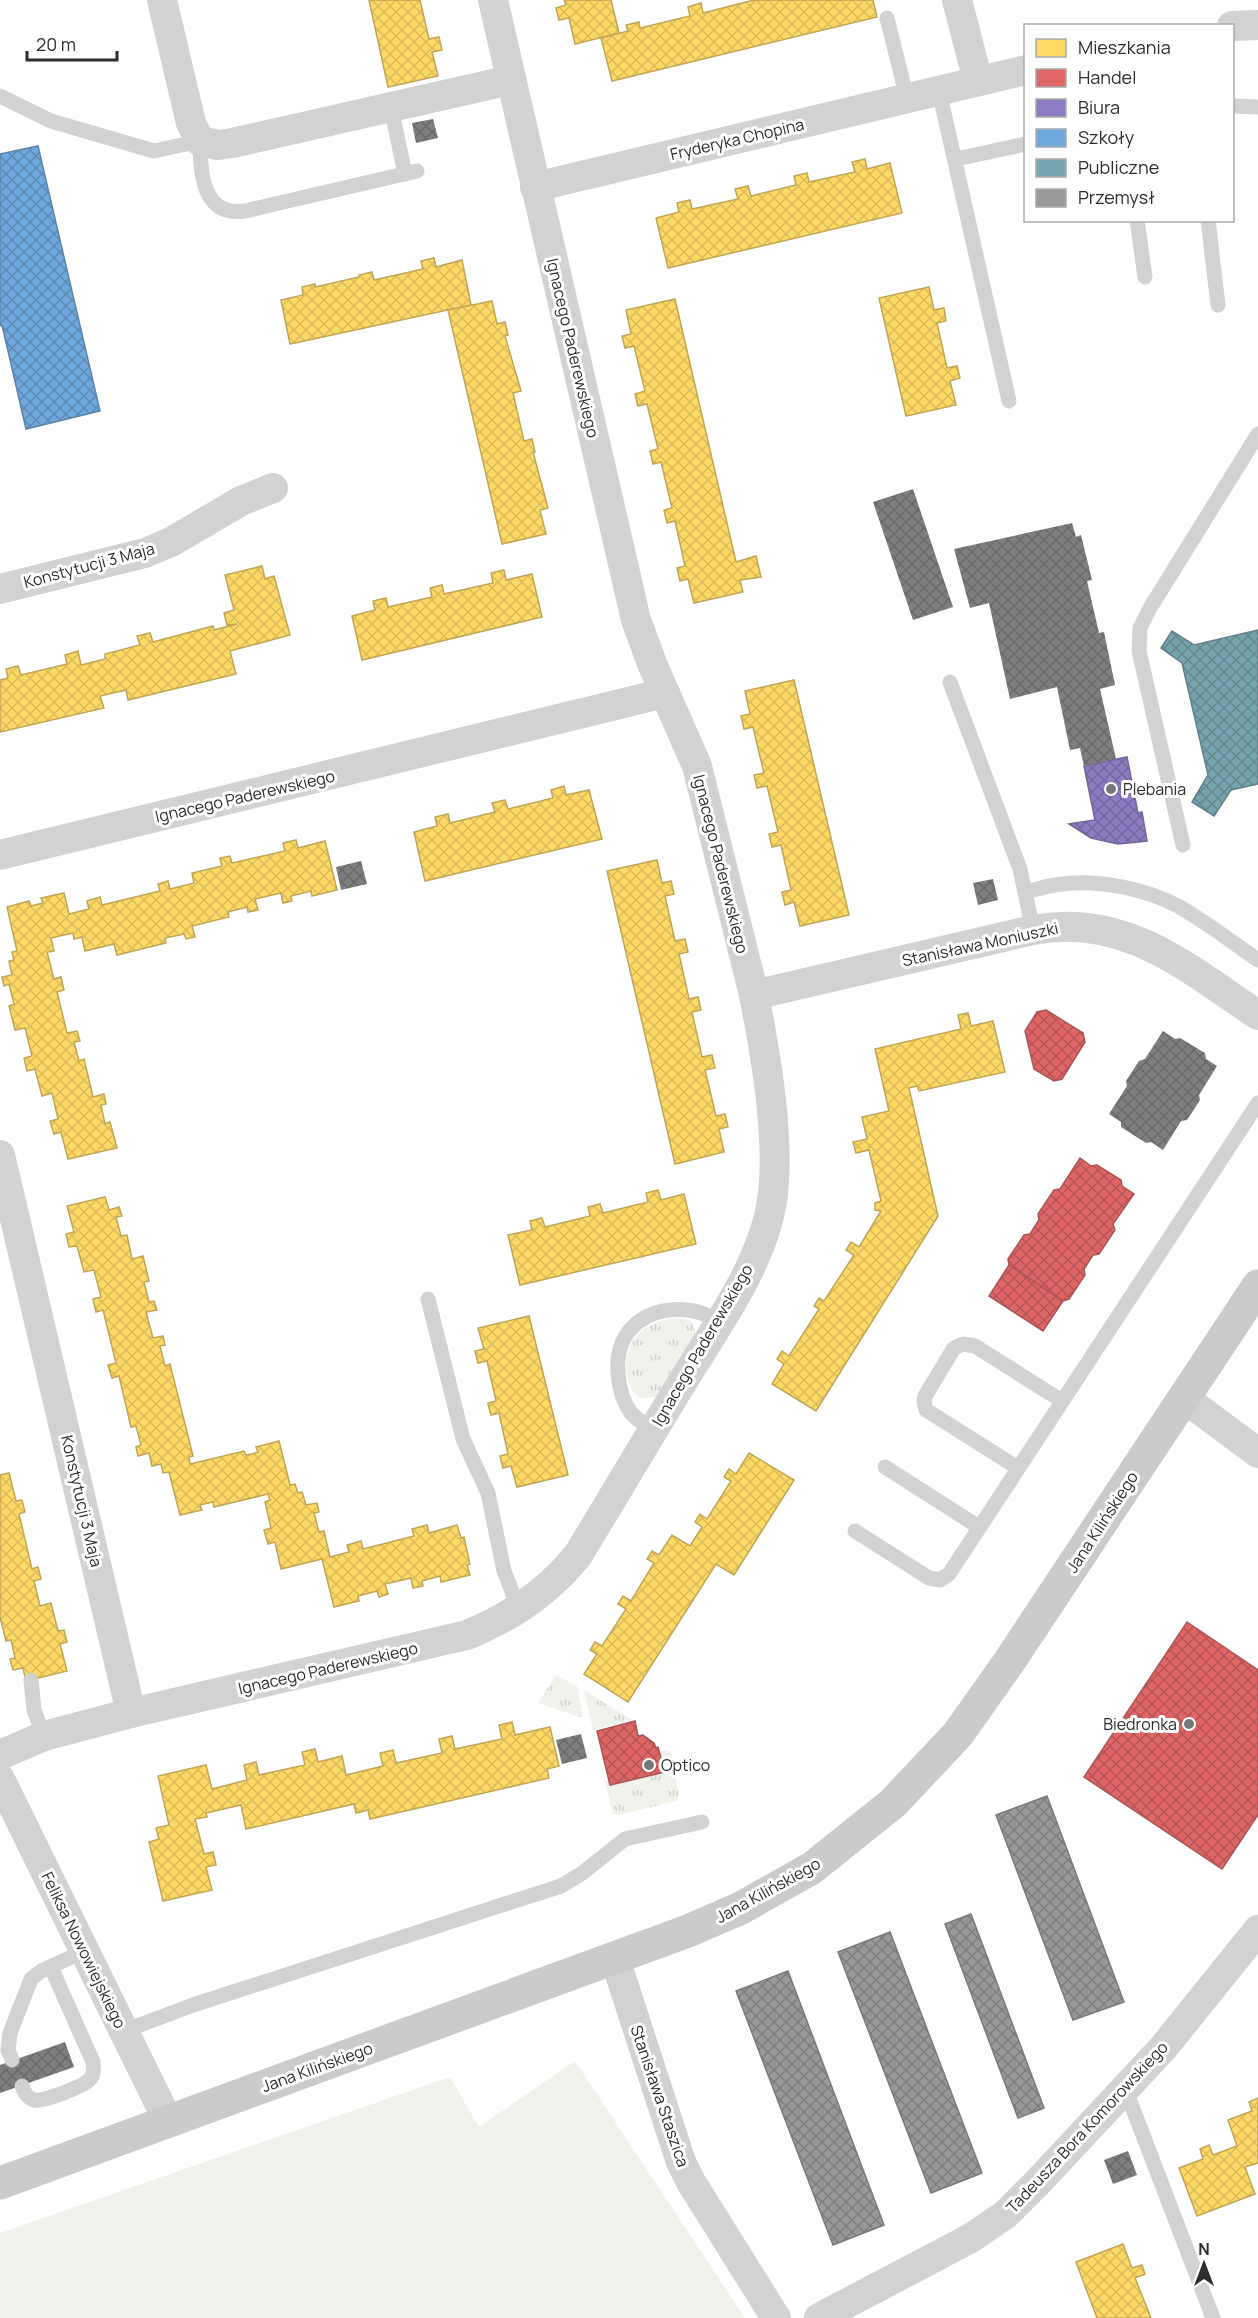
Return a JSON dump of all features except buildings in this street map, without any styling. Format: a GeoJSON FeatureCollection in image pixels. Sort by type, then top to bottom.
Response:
{"type":"FeatureCollection","features":[{"type":"Feature","properties":{"kind":"main road","name":"Jana Kilińskiego"},"geometry":{"type":"LineString","coordinates":[[0,2183],[688,1932],[741,1908],[812,1868],[893,1803],[958,1734],[986,1696],[1258,1286]]}},
{"type":"Feature","properties":{"kind":"street"},"geometry":{"type":"LineString","coordinates":[[162,0],[191,123],[200,141],[218,145],[511,80]]}},
{"type":"Feature","properties":{"kind":"street","name":"Ignacego Paderewskiego"},"geometry":{"type":"LineString","coordinates":[[131,1713],[458,1637],[483,1629],[519,1609],[554,1582],[578,1555],[744,1280],[771,1209],[775,1180],[769,1096],[754,995],[703,788],[687,741],[646,648],[632,602],[493,0]]}},
{"type":"Feature","properties":{"kind":"street"},"geometry":{"type":"LineString","coordinates":[[957,0],[978,81]]}},
{"type":"Feature","properties":{"kind":"street"},"geometry":{"type":"LineString","coordinates":[[1234,26],[1258,25]]}},
{"type":"Feature","properties":{"kind":"street","name":"Fryderyka Chopina"},"geometry":{"type":"LineString","coordinates":[[535,187],[1024,70]]}},
{"type":"Feature","properties":{"kind":"street","name":"Konstytucji 3 Maja"},"geometry":{"type":"LineString","coordinates":[[0,589],[145,553],[171,542],[241,501],[273,488]]}},
{"type":"Feature","properties":{"kind":"street","name":"Ignacego Paderewskiego"},"geometry":{"type":"LineString","coordinates":[[0,855],[665,693]]}},
{"type":"Feature","properties":{"kind":"street","name":"Stanisława Moniuszki"},"geometry":{"type":"LineString","coordinates":[[754,995],[1033,930],[1064,926],[1121,934],[1151,946],[1258,1015]]}},
{"type":"Feature","properties":{"kind":"street","name":"Konstytucji 3 Maja"},"geometry":{"type":"LineString","coordinates":[[0,1155],[131,1713]]}},
{"type":"Feature","properties":{"kind":"street"},"geometry":{"type":"LineString","coordinates":[[1184,1398],[1258,1452]]}},
{"type":"Feature","properties":{"kind":"street"},"geometry":{"type":"LineString","coordinates":[[0,1755],[44,1736],[131,1713]]}},
{"type":"Feature","properties":{"kind":"street","name":"Feliksa Nowowiejskiego"},"geometry":{"type":"LineString","coordinates":[[0,1779],[168,2121]]}},
{"type":"Feature","properties":{"kind":"street","name":"Tadeusza Bora Komorowskiego"},"geometry":{"type":"LineString","coordinates":[[819,2318],[971,2238],[1006,2214],[1163,2048],[1258,1930]]}},
{"type":"Feature","properties":{"kind":"street","name":"Stanisława Staszica"},"geometry":{"type":"LineString","coordinates":[[615,1959],[681,2162],[691,2182],[776,2318]]}},
{"type":"Feature","properties":{"kind":"lane"},"geometry":{"type":"LineString","coordinates":[[887,18],[907,98]]}},
{"type":"Feature","properties":{"kind":"lane"},"geometry":{"type":"LineString","coordinates":[[939,91],[1009,401]]}},
{"type":"Feature","properties":{"kind":"lane"},"geometry":{"type":"LineString","coordinates":[[0,96],[59,124],[154,151],[200,141],[205,188],[217,206],[226,211],[245,211],[411,172],[391,107]]}},
{"type":"Feature","properties":{"kind":"lane"},"geometry":{"type":"LineString","coordinates":[[1234,106],[1258,107]]}},
{"type":"Feature","properties":{"kind":"lane"},"geometry":{"type":"LineString","coordinates":[[956,159],[1024,144]]}},
{"type":"Feature","properties":{"kind":"lane"},"geometry":{"type":"LineString","coordinates":[[1137,222],[1145,277]]}},
{"type":"Feature","properties":{"kind":"lane"},"geometry":{"type":"LineString","coordinates":[[1208,222],[1218,305]]}},
{"type":"Feature","properties":{"kind":"lane"},"geometry":{"type":"LineString","coordinates":[[1183,845],[1139,651],[1140,628],[1150,608],[1258,434]]}},
{"type":"Feature","properties":{"kind":"lane"},"geometry":{"type":"LineString","coordinates":[[950,682],[1020,869],[1033,930]]}},
{"type":"Feature","properties":{"kind":"lane"},"geometry":{"type":"LineString","coordinates":[[1026,892],[1063,883],[1076,883],[1116,886],[1143,893],[1176,906],[1258,960]]}},
{"type":"Feature","properties":{"kind":"lane"},"geometry":{"type":"LineString","coordinates":[[855,1532],[929,1578],[940,1580],[949,1574],[1258,1103]]}},
{"type":"Feature","properties":{"kind":"lane"},"geometry":{"type":"LineString","coordinates":[[428,1299],[463,1439],[488,1493],[504,1571],[519,1609]]}},
{"type":"Feature","properties":{"kind":"lane"},"geometry":{"type":"LineString","coordinates":[[654,1430],[631,1412],[621,1391],[617,1366],[625,1334],[642,1319],[668,1311],[693,1311],[719,1322]]}},
{"type":"Feature","properties":{"kind":"lane"},"geometry":{"type":"LineString","coordinates":[[1018,1468],[926,1410],[925,1396],[954,1348],[963,1344],[975,1346],[1062,1401]]}},
{"type":"Feature","properties":{"kind":"lane"},"geometry":{"type":"LineString","coordinates":[[885,1467],[979,1527]]}},
{"type":"Feature","properties":{"kind":"lane"},"geometry":{"type":"LineString","coordinates":[[31,1680],[34,1710],[44,1736]]}},
{"type":"Feature","properties":{"kind":"lane"},"geometry":{"type":"LineString","coordinates":[[124,2031],[174,2011],[561,1886],[581,1874],[625,1839],[702,1822]]}},
{"type":"Feature","properties":{"kind":"lane"},"geometry":{"type":"LineString","coordinates":[[12,2061],[8,2050],[10,2033],[27,1986],[36,1975],[85,1951]]}},
{"type":"Feature","properties":{"kind":"lane"},"geometry":{"type":"LineString","coordinates":[[22,2086],[32,2099],[43,2100],[82,2085],[91,2079],[93,2074],[93,2062],[51,1967]]}},
{"type":"Feature","properties":{"kind":"lane"},"geometry":{"type":"LineString","coordinates":[[1125,2088],[1213,2318]]}},
{"type":"Feature","properties":{"kind":"green space"},"geometry":{"type":"Polygon","coordinates":[[[680,1318],[691,1321],[696,1336],[657,1397],[641,1398],[631,1388],[629,1382],[626,1362],[628,1351],[639,1333],[648,1327],[657,1322],[680,1318]]]}},
{"type":"Feature","properties":{"kind":"green space"},"geometry":{"type":"Polygon","coordinates":[[[556,1675],[577,1686],[583,1718],[538,1703],[556,1675]]]}},
{"type":"Feature","properties":{"kind":"green space"},"geometry":{"type":"Polygon","coordinates":[[[584,1690],[632,1720],[593,1730],[584,1690]]]}},
{"type":"Feature","properties":{"kind":"green space"},"geometry":{"type":"Polygon","coordinates":[[[666,1750],[671,1753],[679,1795],[676,1801],[618,1815],[613,1814],[605,1780],[608,1779],[610,1785],[665,1771],[660,1751],[666,1750]]]}},
{"type":"Feature","properties":{"kind":"green space"},"geometry":{"type":"Polygon","coordinates":[[[575,2061],[745,2318],[0,2318],[0,2233],[450,2077],[479,2127],[575,2061]]]}},
{"type":"Feature","properties":{"kind":"place","name":"Plebania"},"geometry":{"type":"Point","coordinates":[1111,789]}},
{"type":"Feature","properties":{"kind":"place","name":"Biedronka"},"geometry":{"type":"Point","coordinates":[1189,1724]}},
{"type":"Feature","properties":{"kind":"place","name":"Optico"},"geometry":{"type":"Point","coordinates":[649,1765]}}]}
